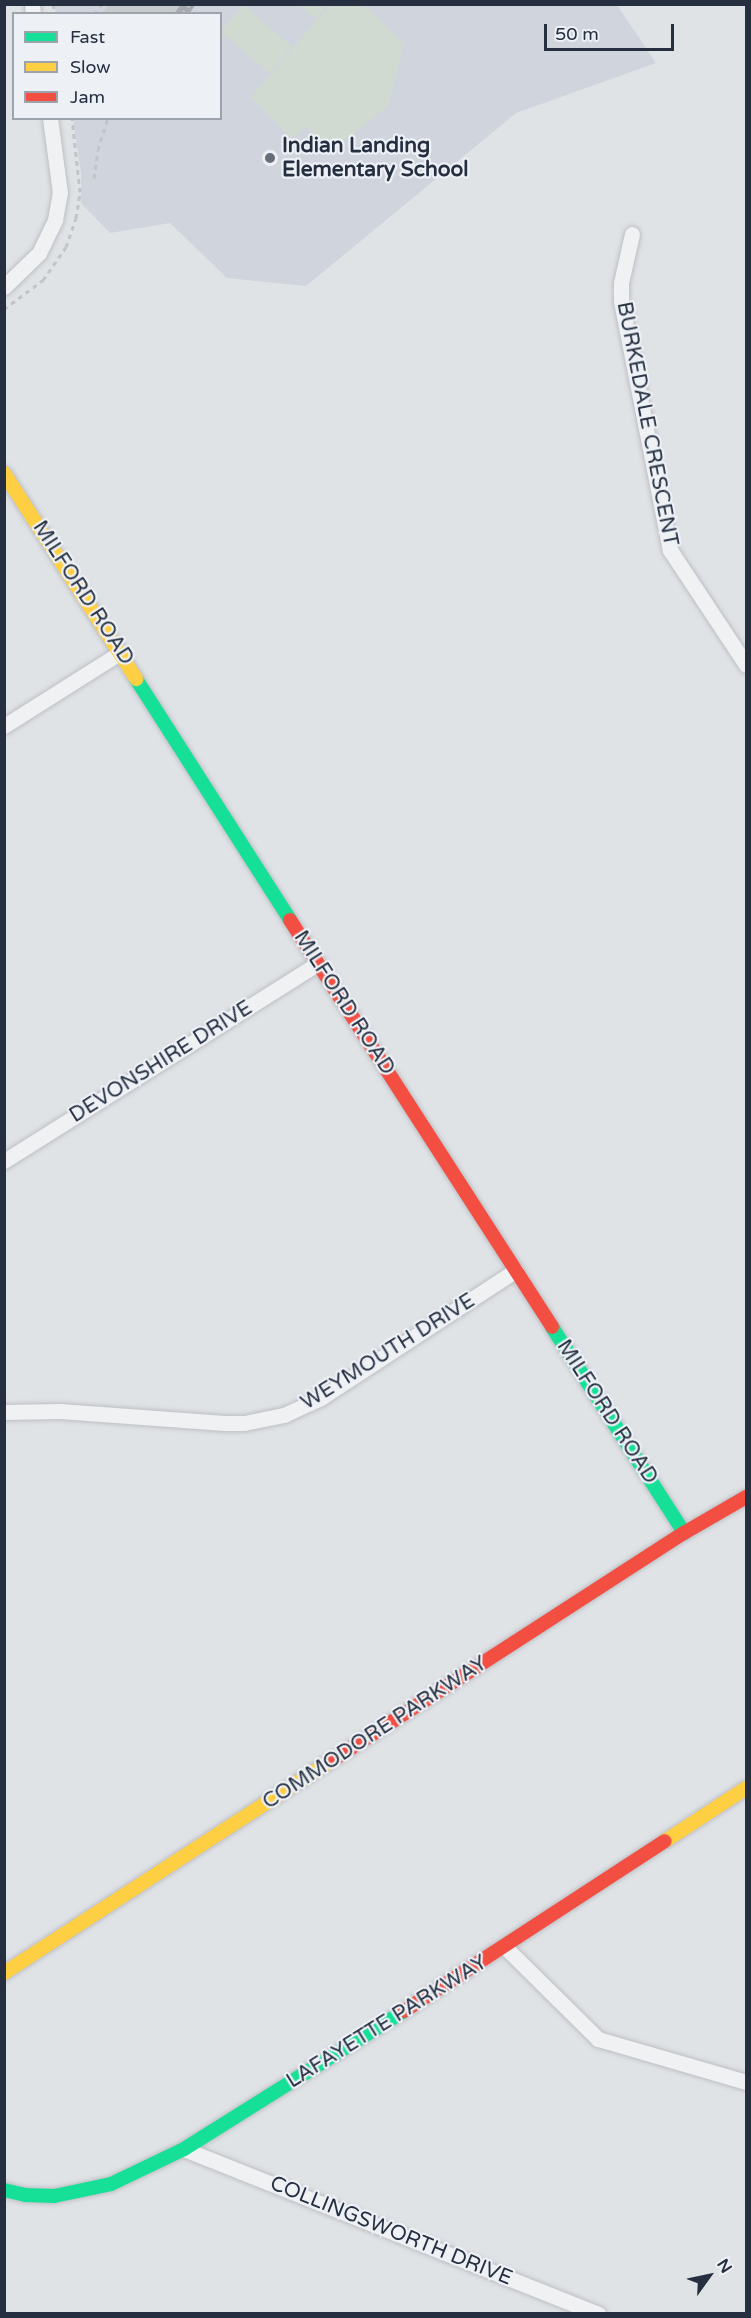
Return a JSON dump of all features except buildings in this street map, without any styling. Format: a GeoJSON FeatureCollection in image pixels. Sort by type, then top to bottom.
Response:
{"type":"FeatureCollection","features":[{"type":"Feature","properties":{"kind":"street"},"geometry":{"type":"LineString","coordinates":[[4,287],[39,253],[55,220],[60,193],[50,120]]}},
{"type":"Feature","properties":{"kind":"street","name":"BURKEDALE CRESCENT"},"geometry":{"type":"LineString","coordinates":[[632,234],[621,283],[621,302],[670,550],[747,665]]}},
{"type":"Feature","properties":{"kind":"street","name":"MILFORD ROAD"},"geometry":{"type":"LineString","coordinates":[[4,473],[121,652],[684,1533]]}},
{"type":"Feature","properties":{"kind":"street"},"geometry":{"type":"LineString","coordinates":[[4,726],[121,652]]}},
{"type":"Feature","properties":{"kind":"street","name":"DEVONSHIRE DRIVE"},"geometry":{"type":"LineString","coordinates":[[4,1161],[318,963]]}},
{"type":"Feature","properties":{"kind":"street","name":"WEYMOUTH DRIVE"},"geometry":{"type":"LineString","coordinates":[[4,1412],[60,1411],[225,1423],[244,1423],[284,1415],[318,1399],[516,1270]]}},
{"type":"Feature","properties":{"kind":"street","name":"COMMODORE PARKWAY"},"geometry":{"type":"LineString","coordinates":[[4,1973],[684,1533],[747,1497]]}},
{"type":"Feature","properties":{"kind":"street","name":"LAFAYETTE PARKWAY"},"geometry":{"type":"LineString","coordinates":[[4,2190],[44,2196],[83,2192],[111,2184],[184,2149],[505,1947],[747,1788]]}},
{"type":"Feature","properties":{"kind":"street"},"geometry":{"type":"LineString","coordinates":[[505,1947],[598,2039],[747,2082]]}},
{"type":"Feature","properties":{"kind":"street","name":"COLLINGSWORTH DRIVE"},"geometry":{"type":"LineString","coordinates":[[184,2149],[598,2313]]}},
{"type":"Feature","properties":{"kind":"path"},"geometry":{"type":"LineString","coordinates":[[94,178],[98,150],[107,120]]}},
{"type":"Feature","properties":{"kind":"shaded area","name":"Indian Landing Elementary School"},"geometry":{"type":"Polygon","coordinates":[[[54,5],[617,5],[656,63],[516,113],[306,286],[227,278],[170,223],[110,233],[81,203],[81,173],[73,120],[222,120],[222,12],[56,12],[54,5]]]}},
{"type":"Feature","properties":{"kind":"shaded area"},"geometry":{"type":"Polygon","coordinates":[[[243,5],[292,46],[270,73],[222,33],[222,30],[243,5]]]}},
{"type":"Feature","properties":{"kind":"shaded area"},"geometry":{"type":"Polygon","coordinates":[[[299,5],[327,5],[316,18],[299,5]]]}},
{"type":"Feature","properties":{"kind":"shaded area"},"geometry":{"type":"Polygon","coordinates":[[[330,5],[356,5],[370,10],[404,44],[388,106],[327,154],[307,126],[291,138],[251,97],[330,5]]]}},
{"type":"Feature","properties":{"kind":"traffic: fast"},"geometry":{"type":"LineString","coordinates":[[136,679],[290,920]]}},
{"type":"Feature","properties":{"kind":"traffic: fast"},"geometry":{"type":"LineString","coordinates":[[552,1327],[684,1533]]}},
{"type":"Feature","properties":{"kind":"traffic: fast"},"geometry":{"type":"LineString","coordinates":[[4,2190],[25,2195],[54,2196],[111,2184],[184,2149],[404,2011]]}},
{"type":"Feature","properties":{"kind":"traffic: slow"},"geometry":{"type":"LineString","coordinates":[[4,473],[136,679]]}},
{"type":"Feature","properties":{"kind":"traffic: slow"},"geometry":{"type":"LineString","coordinates":[[4,1973],[331,1761]]}},
{"type":"Feature","properties":{"kind":"traffic: slow"},"geometry":{"type":"LineString","coordinates":[[665,1841],[746,1788]]}},
{"type":"Feature","properties":{"kind":"traffic: jam"},"geometry":{"type":"LineString","coordinates":[[290,920],[552,1327]]}},
{"type":"Feature","properties":{"kind":"traffic: jam"},"geometry":{"type":"LineString","coordinates":[[331,1761],[684,1533],[746,1497]]}},
{"type":"Feature","properties":{"kind":"traffic: jam"},"geometry":{"type":"LineString","coordinates":[[404,2011],[665,1841]]}},
{"type":"Feature","properties":{"kind":"place","name":"Indian Landing Elementary School"},"geometry":{"type":"Point","coordinates":[270,158]}}]}
